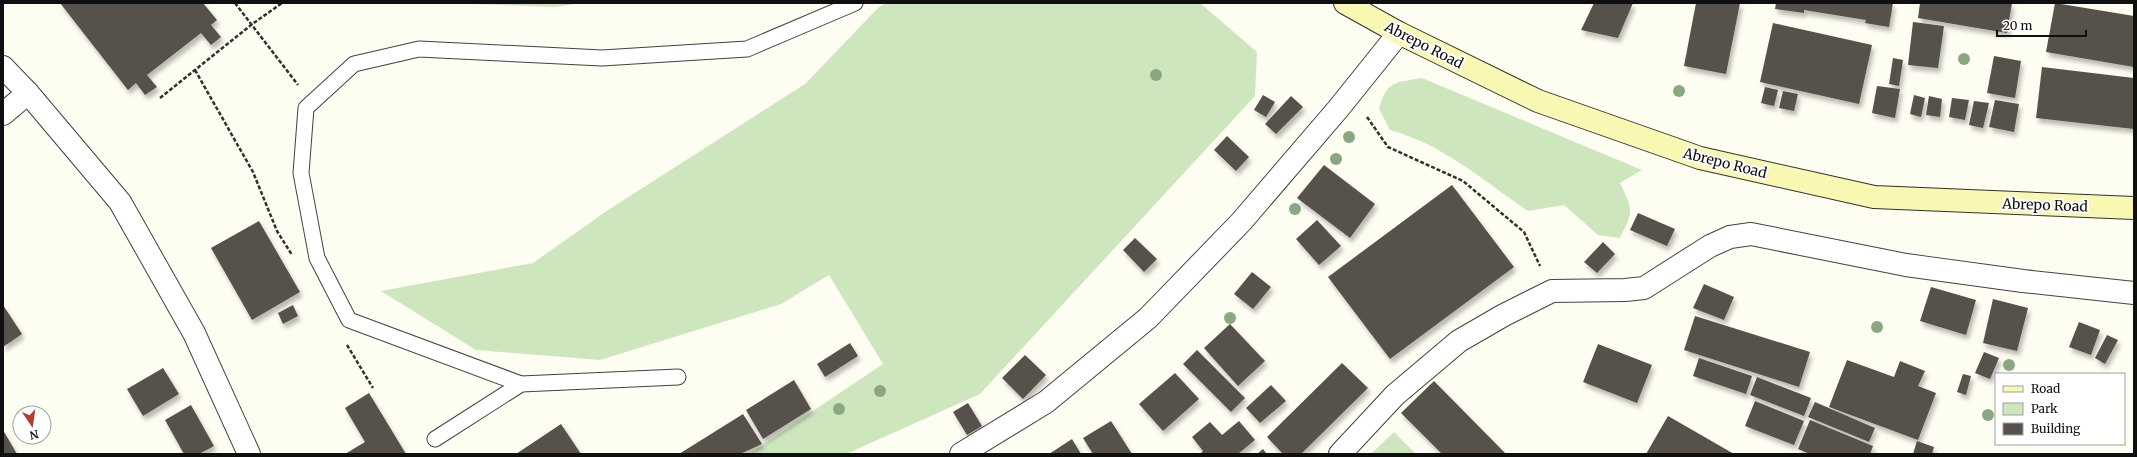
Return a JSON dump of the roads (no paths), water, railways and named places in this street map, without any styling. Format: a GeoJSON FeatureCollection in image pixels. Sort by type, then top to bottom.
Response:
{"type":"FeatureCollection","features":[{"type":"Feature","properties":{"kind":"main road","name":"Abrepo Road"},"geometry":{"type":"LineString","coordinates":[[1345,3],[1399,33],[1538,101],[1700,158],[1874,198],[2134,208]]}},
{"type":"Feature","properties":{"kind":"street"},"geometry":{"type":"LineString","coordinates":[[960,454],[1046,402],[1148,318],[1241,222],[1350,94],[1399,33]]}},
{"type":"Feature","properties":{"kind":"street"},"geometry":{"type":"LineString","coordinates":[[3,67],[28,93],[120,202],[194,333],[249,454]]}},
{"type":"Feature","properties":{"kind":"street"},"geometry":{"type":"LineString","coordinates":[[3,114],[28,93]]}},
{"type":"Feature","properties":{"kind":"street"},"geometry":{"type":"LineString","coordinates":[[1340,454],[1395,395],[1459,341],[1552,291],[1625,290],[1644,288],[1710,246],[1730,237],[1751,234],[1906,265],[2023,281],[2134,293]]}},
{"type":"Feature","properties":{"kind":"lane"},"geometry":{"type":"LineString","coordinates":[[678,377],[521,384],[349,320],[317,258],[301,174],[306,108],[354,64],[419,49],[602,58],[747,49],[856,3]]}},
{"type":"Feature","properties":{"kind":"lane"},"geometry":{"type":"LineString","coordinates":[[435,439],[521,384]]}}]}
